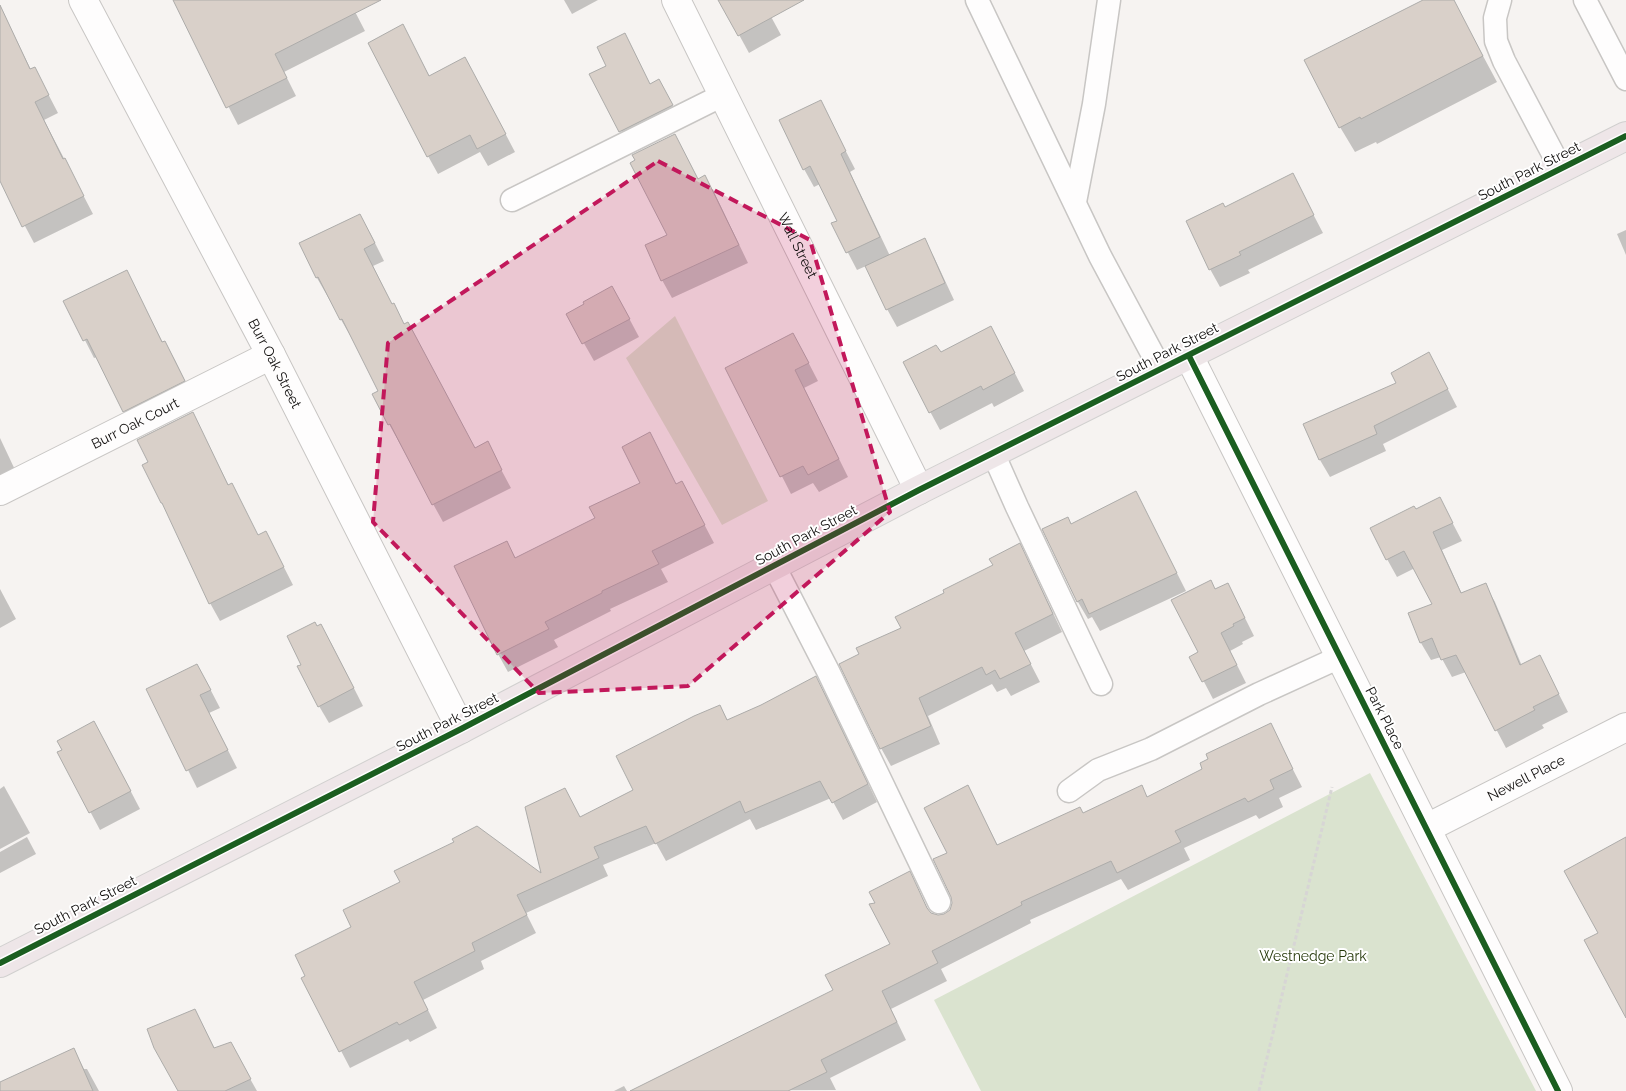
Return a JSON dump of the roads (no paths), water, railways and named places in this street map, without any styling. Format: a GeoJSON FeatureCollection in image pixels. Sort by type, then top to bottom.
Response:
{"type":"FeatureCollection","features":[{"type":"Feature","properties":{"kind":"main road","name":"South Park Street"},"geometry":{"type":"LineString","coordinates":[[0,963],[461,729],[919,490],[1626,136]]}},
{"type":"Feature","properties":{"kind":"street","name":"Burr Oak Street"},"geometry":{"type":"LineString","coordinates":[[83,0],[271,356],[461,729]]}},
{"type":"Feature","properties":{"kind":"street","name":"Wall Street"},"geometry":{"type":"LineString","coordinates":[[676,0],[919,490]]}},
{"type":"Feature","properties":{"kind":"street","name":"Burr Oak Court"},"geometry":{"type":"LineString","coordinates":[[0,492],[271,356]]}},
{"type":"Feature","properties":{"kind":"street","name":"Park Place"},"geometry":{"type":"LineString","coordinates":[[1189,356],[1558,1091]]}},
{"type":"Feature","properties":{"kind":"street","name":"Newell Place"},"geometry":{"type":"LineString","coordinates":[[1427,828],[1626,727]]}},
{"type":"Feature","properties":{"kind":"lane"},"geometry":{"type":"LineString","coordinates":[[977,0],[1100,256],[1160,370]]}},
{"type":"Feature","properties":{"kind":"lane"},"geometry":{"type":"LineString","coordinates":[[1075,202],[1094,104],[1109,0]]}},
{"type":"Feature","properties":{"kind":"lane"},"geometry":{"type":"LineString","coordinates":[[1500,0],[1495,18],[1496,41],[1504,61],[1562,168]]}},
{"type":"Feature","properties":{"kind":"lane"},"geometry":{"type":"LineString","coordinates":[[1585,0],[1626,79]]}},
{"type":"Feature","properties":{"kind":"lane"},"geometry":{"type":"LineString","coordinates":[[512,200],[723,95]]}},
{"type":"Feature","properties":{"kind":"lane"},"geometry":{"type":"LineString","coordinates":[[993,453],[1101,684]]}},
{"type":"Feature","properties":{"kind":"lane"},"geometry":{"type":"LineString","coordinates":[[774,566],[836,688],[939,902]]}},
{"type":"Feature","properties":{"kind":"lane"},"geometry":{"type":"LineString","coordinates":[[1069,791],[1098,770],[1152,748],[1259,694],[1340,657]]}},
{"type":"Feature","properties":{"kind":"park label","name":"Westnedge Park"},"geometry":{"type":"Point","coordinates":[1313,956]}}]}
